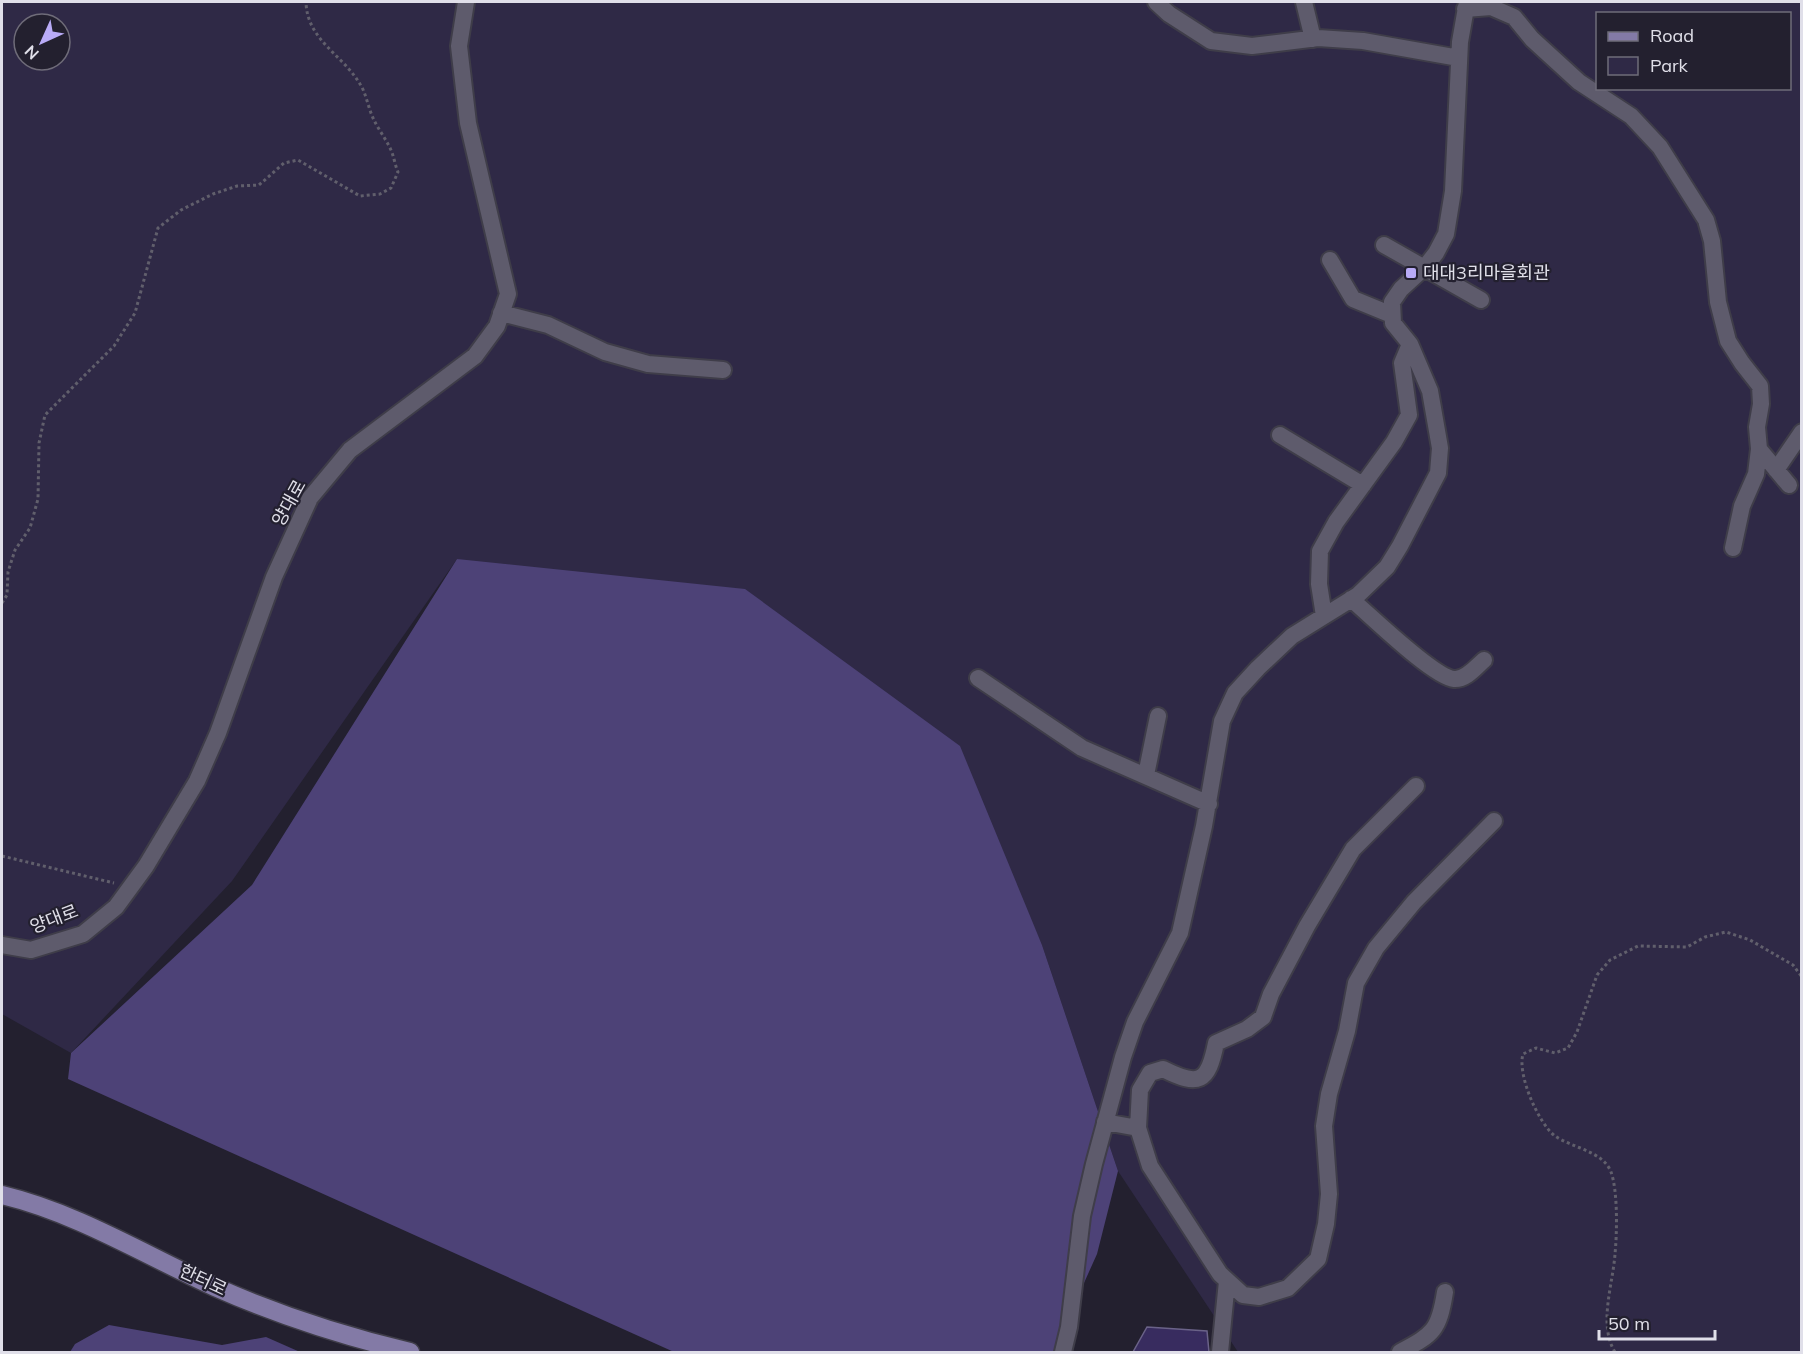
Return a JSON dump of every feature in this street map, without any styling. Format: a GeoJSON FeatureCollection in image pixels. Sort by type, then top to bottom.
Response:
{"type":"FeatureCollection","features":[{"type":"Feature","properties":{"kind":"main road","name":"한터로"},"geometry":{"type":"LineString","coordinates":[[2,1195],[23,1200],[64,1216],[214,1287],[286,1317],[410,1353]]}},
{"type":"Feature","properties":{"kind":"street","name":"양대로"},"geometry":{"type":"LineString","coordinates":[[2,945],[31,950],[83,934],[116,907],[146,866],[197,781],[218,733],[274,577],[310,498],[350,450],[475,356],[496,326],[508,294],[468,123],[459,46],[466,2]]}},
{"type":"Feature","properties":{"kind":"street"},"geometry":{"type":"LineString","coordinates":[[1156,2],[1169,14],[1211,41],[1252,46],[1313,39],[1363,41],[1460,58]]}},
{"type":"Feature","properties":{"kind":"street"},"geometry":{"type":"LineString","coordinates":[[1304,2],[1313,39]]}},
{"type":"Feature","properties":{"kind":"street"},"geometry":{"type":"LineString","coordinates":[[1063,1353],[1069,1327],[1082,1216],[1105,1122],[1135,1022],[1180,933],[1209,804],[1222,721],[1235,693],[1292,636],[1351,599],[1387,567],[1438,473],[1440,448],[1430,391],[1410,344],[1393,323],[1392,302],[1401,289],[1425,267],[1446,234],[1453,191],[1460,58],[1466,5],[1491,7],[1514,17],[1533,39],[1579,82],[1631,116],[1660,147],[1706,220],[1712,241],[1718,302],[1728,341],[1760,386],[1761,404],[1757,427],[1759,449],[1756,474],[1742,506],[1733,548]]}},
{"type":"Feature","properties":{"kind":"street"},"geometry":{"type":"LineString","coordinates":[[1384,245],[1481,300]]}},
{"type":"Feature","properties":{"kind":"street"},"geometry":{"type":"LineString","coordinates":[[1330,260],[1353,299],[1392,315]]}},
{"type":"Feature","properties":{"kind":"street"},"geometry":{"type":"LineString","coordinates":[[501,313],[548,325],[605,352],[648,364],[723,370]]}},
{"type":"Feature","properties":{"kind":"street"},"geometry":{"type":"LineString","coordinates":[[1324,616],[1319,584],[1320,551],[1336,522],[1394,441],[1409,415],[1402,363],[1410,344]]}},
{"type":"Feature","properties":{"kind":"street"},"geometry":{"type":"LineString","coordinates":[[1776,470],[1802,432]]}},
{"type":"Feature","properties":{"kind":"street"},"geometry":{"type":"LineString","coordinates":[[1280,435],[1363,485]]}},
{"type":"Feature","properties":{"kind":"street"},"geometry":{"type":"LineString","coordinates":[[1759,449],[1789,485]]}},
{"type":"Feature","properties":{"kind":"street"},"geometry":{"type":"LineString","coordinates":[[1351,599],[1433,670],[1453,679],[1464,677],[1484,660]]}},
{"type":"Feature","properties":{"kind":"street"},"geometry":{"type":"LineString","coordinates":[[978,678],[1082,748],[1209,804]]}},
{"type":"Feature","properties":{"kind":"street"},"geometry":{"type":"LineString","coordinates":[[1146,775],[1158,716]]}},
{"type":"Feature","properties":{"kind":"street"},"geometry":{"type":"LineString","coordinates":[[1416,786],[1353,849],[1307,926],[1271,994],[1263,1017],[1247,1029],[1216,1043],[1214,1056],[1204,1076],[1196,1080],[1182,1079],[1163,1069],[1150,1073],[1140,1090],[1138,1128],[1150,1166],[1220,1274],[1244,1295],[1259,1297],[1288,1288],[1318,1259],[1326,1224],[1329,1194],[1324,1126],[1329,1094],[1347,1031],[1356,983],[1376,948],[1414,902],[1494,821]]}},
{"type":"Feature","properties":{"kind":"street"},"geometry":{"type":"LineString","coordinates":[[1105,1122],[1138,1128]]}},
{"type":"Feature","properties":{"kind":"street"},"geometry":{"type":"LineString","coordinates":[[1220,1353],[1227,1281]]}},
{"type":"Feature","properties":{"kind":"street"},"geometry":{"type":"LineString","coordinates":[[1400,1353],[1427,1338],[1441,1318],[1445,1292]]}},
{"type":"Feature","properties":{"kind":"path"},"geometry":{"type":"LineString","coordinates":[[2,603],[7,595],[8,572],[15,550],[30,528],[38,499],[39,443],[45,415],[114,346],[135,313],[158,228],[181,210],[213,194],[237,186],[259,185],[284,163],[298,160],[360,196],[380,194],[391,188],[398,172],[390,149],[365,100],[362,86],[318,37],[306,15],[306,2]]}},
{"type":"Feature","properties":{"kind":"path"},"geometry":{"type":"LineString","coordinates":[[2,856],[131,886]]}},
{"type":"Feature","properties":{"kind":"path"},"geometry":{"type":"LineString","coordinates":[[1615,1353],[1607,1327],[1615,1254],[1616,1217],[1611,1171],[1601,1158],[1554,1135],[1540,1116],[1522,1078],[1520,1062],[1522,1054],[1536,1048],[1555,1053],[1568,1048],[1577,1032],[1596,975],[1610,960],[1638,946],[1687,947],[1705,937],[1726,932],[1750,940],[1793,965],[1802,977]]}},
{"type":"Feature","properties":{"kind":"green space"},"geometry":{"type":"Polygon","coordinates":[[[2,2],[1801,2],[1801,1352],[1238,1352],[1118,1171],[1042,945],[957,755],[457,559],[232,881],[71,1053],[2,1014],[2,2]]]}},
{"type":"Feature","properties":{"kind":"shaded area"},"geometry":{"type":"Polygon","coordinates":[[[457,559],[745,589],[960,746],[1042,945],[1118,1171],[1097,1254],[1053,1352],[674,1352],[68,1079],[71,1053],[252,885],[457,559]]]}},
{"type":"Feature","properties":{"kind":"shaded area"},"geometry":{"type":"Polygon","coordinates":[[[109,1325],[222,1345],[266,1337],[300,1352],[70,1352],[75,1344],[109,1325]]]}},
{"type":"Feature","properties":{"kind":"shaded area"},"geometry":{"type":"Polygon","coordinates":[[[1147,1327],[1207,1331],[1209,1352],[1133,1352],[1147,1327]]]}},
{"type":"Feature","properties":{"kind":"place","name":"대대3리마을회관"},"geometry":{"type":"Point","coordinates":[1411,273]}}]}
